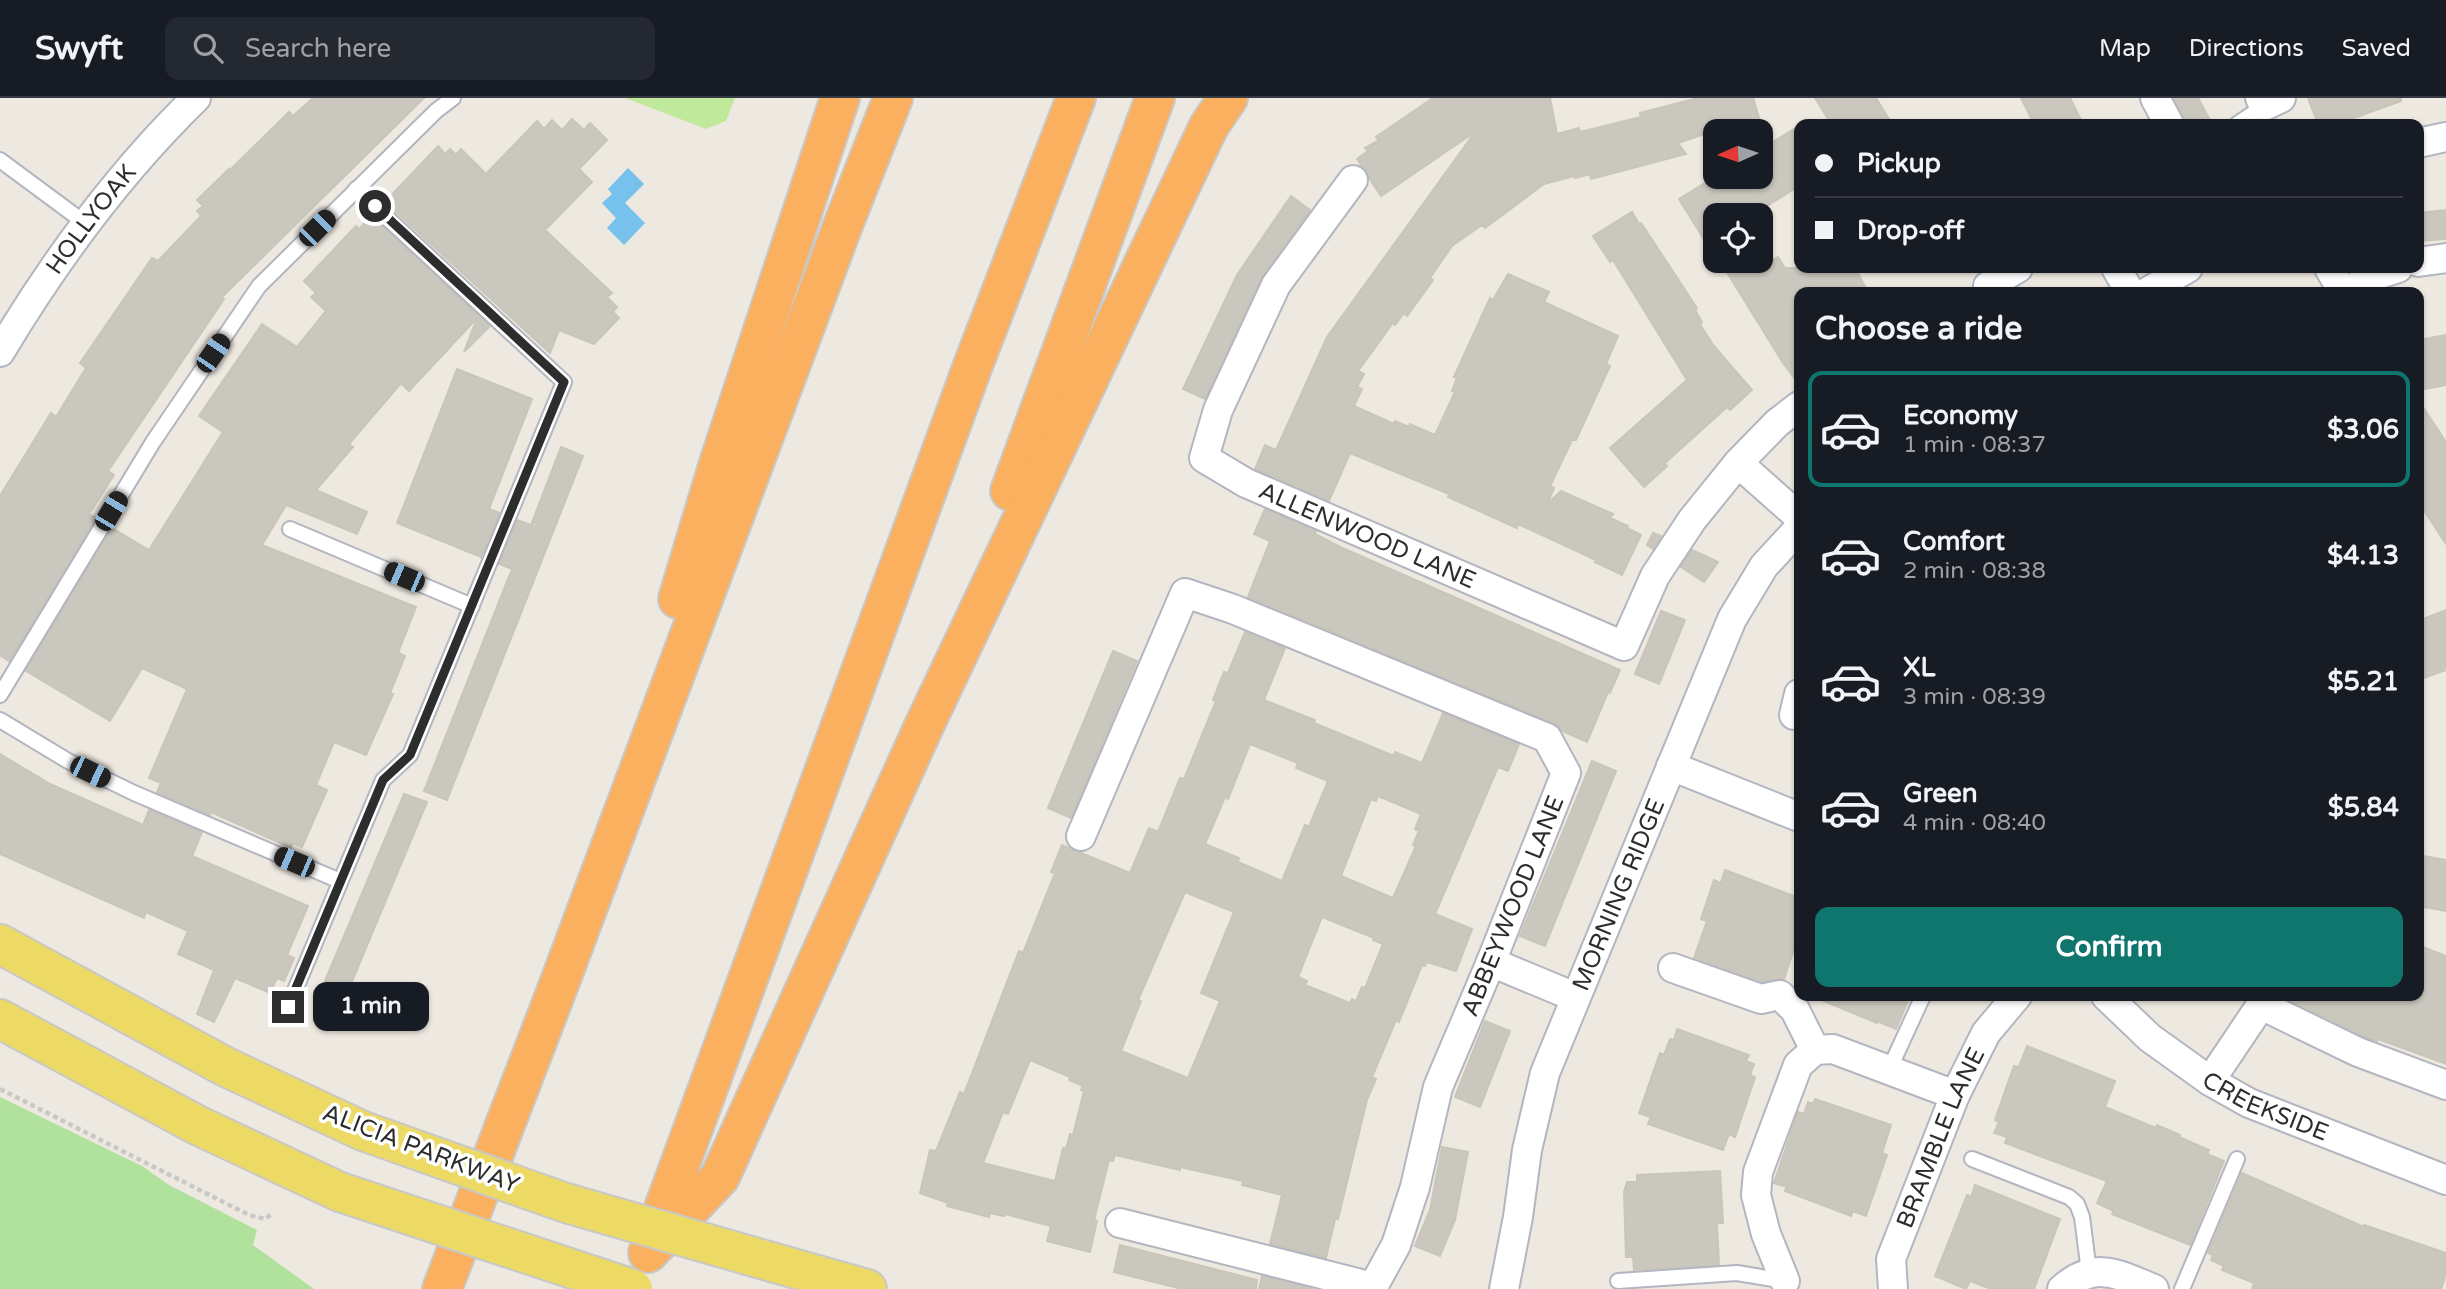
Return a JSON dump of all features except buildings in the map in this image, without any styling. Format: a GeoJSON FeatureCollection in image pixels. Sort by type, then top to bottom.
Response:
{"type":"FeatureCollection","features":[{"type":"Feature","properties":{"kind":"highway"},"geometry":{"type":"LineString","coordinates":[[561,979],[719,463],[840,98]]}},
{"type":"Feature","properties":{"kind":"highway"},"geometry":{"type":"LineString","coordinates":[[442,1289],[893,98]]}},
{"type":"Feature","properties":{"kind":"highway"},"geometry":{"type":"LineString","coordinates":[[634,1289],[963,394],[1076,98]]}},
{"type":"Feature","properties":{"kind":"highway"},"geometry":{"type":"LineString","coordinates":[[924,726],[1155,98]]}},
{"type":"Feature","properties":{"kind":"highway"},"geometry":{"type":"LineString","coordinates":[[648,1254],[720,1177],[924,726],[1209,126],[1227,98]]}},
{"type":"Feature","properties":{"kind":"main road","name":"ALICIA PARKWAY"},"geometry":{"type":"LineString","coordinates":[[0,944],[226,1067],[363,1131],[566,1203],[867,1289]]}},
{"type":"Feature","properties":{"kind":"main road"},"geometry":{"type":"LineString","coordinates":[[0,1019],[197,1125],[340,1192],[634,1289]]}},
{"type":"Feature","properties":{"kind":"street","name":"HOLLYOAK"},"geometry":{"type":"LineString","coordinates":[[0,352],[37,291],[85,223],[167,126],[196,98]]}},
{"type":"Feature","properties":{"kind":"street"},"geometry":{"type":"LineString","coordinates":[[2155,98],[2166,119]]}},
{"type":"Feature","properties":{"kind":"street"},"geometry":{"type":"LineString","coordinates":[[2424,142],[2446,137]]}},
{"type":"Feature","properties":{"kind":"street","name":"ALLENWOOD LANE"},"geometry":{"type":"LineString","coordinates":[[1353,180],[1276,285],[1218,410],[1204,458],[1246,483],[1625,646],[1655,576],[1692,520],[1738,463],[1777,423],[1794,411]]}},
{"type":"Feature","properties":{"kind":"street"},"geometry":{"type":"LineString","coordinates":[[2424,261],[2446,258]]}},
{"type":"Feature","properties":{"kind":"street"},"geometry":{"type":"LineString","coordinates":[[1988,286],[2010,273]]}},
{"type":"Feature","properties":{"kind":"street"},"geometry":{"type":"LineString","coordinates":[[2156,287],[2179,273]]}},
{"type":"Feature","properties":{"kind":"street"},"geometry":{"type":"LineString","coordinates":[[2354,287],[2383,273]]}},
{"type":"Feature","properties":{"kind":"street"},"geometry":{"type":"LineString","coordinates":[[1738,463],[1794,513]]}},
{"type":"Feature","properties":{"kind":"street","name":"MORNING RIDGE"},"geometry":{"type":"LineString","coordinates":[[1504,1289],[1527,1150],[1545,1073],[1732,620],[1764,566],[1794,533]]}},
{"type":"Feature","properties":{"kind":"street","name":"ABBEYWOOD LANE"},"geometry":{"type":"LineString","coordinates":[[1081,835],[1185,593],[1233,609],[1547,738],[1566,773],[1438,1087],[1415,1187],[1396,1245],[1373,1287],[1120,1223]]}},
{"type":"Feature","properties":{"kind":"street"},"geometry":{"type":"LineString","coordinates":[[1671,766],[1794,815]]}},
{"type":"Feature","properties":{"kind":"street"},"geometry":{"type":"LineString","coordinates":[[1491,962],[1575,997]]}},
{"type":"Feature","properties":{"kind":"street"},"geometry":{"type":"LineString","coordinates":[[1673,968],[1761,999],[1780,995],[1795,1010],[1815,1050]]}},
{"type":"Feature","properties":{"kind":"street","name":"BRAMBLE LANE"},"geometry":{"type":"LineString","coordinates":[[1893,1289],[1891,1259],[1955,1096],[1986,1033],[2013,1001]]}},
{"type":"Feature","properties":{"kind":"street","name":"CREEKSIDE"},"geometry":{"type":"LineString","coordinates":[[2111,1001],[2150,1038],[2210,1081],[2249,1104],[2446,1180]]}},
{"type":"Feature","properties":{"kind":"street"},"geometry":{"type":"LineString","coordinates":[[2210,1081],[2261,1004],[2358,1052],[2446,1086]]}},
{"type":"Feature","properties":{"kind":"street"},"geometry":{"type":"LineString","coordinates":[[1785,1281],[1766,1234],[1756,1195],[1758,1172],[1798,1065],[1815,1050],[1833,1049],[1955,1096]]}},
{"type":"Feature","properties":{"kind":"street"},"geometry":{"type":"LineString","coordinates":[[2062,1289],[2077,1276],[2097,1270],[2120,1274],[2154,1289]]}},
{"type":"Feature","properties":{"kind":"lane"},"geometry":{"type":"LineString","coordinates":[[0,695],[153,442],[259,286],[436,111],[453,98]]}},
{"type":"Feature","properties":{"kind":"lane"},"geometry":{"type":"LineString","coordinates":[[2245,119],[2269,101]]}},
{"type":"Feature","properties":{"kind":"lane"},"geometry":{"type":"LineString","coordinates":[[0,160],[85,223]]}},
{"type":"Feature","properties":{"kind":"lane"},"geometry":{"type":"LineString","coordinates":[[288,1007],[383,780],[410,755],[564,382],[356,189]]}},
{"type":"Feature","properties":{"kind":"lane"},"geometry":{"type":"LineString","coordinates":[[290,529],[472,606]]}},
{"type":"Feature","properties":{"kind":"lane"},"geometry":{"type":"LineString","coordinates":[[0,720],[68,761],[134,793],[340,881]]}},
{"type":"Feature","properties":{"kind":"lane"},"geometry":{"type":"LineString","coordinates":[[1889,1070],[1921,1001]]}},
{"type":"Feature","properties":{"kind":"lane"},"geometry":{"type":"LineString","coordinates":[[1972,1159],[2068,1197],[2077,1204],[2082,1217],[2090,1272]]}},
{"type":"Feature","properties":{"kind":"lane"},"geometry":{"type":"LineString","coordinates":[[2182,1289],[2237,1159]]}},
{"type":"Feature","properties":{"kind":"lane"},"geometry":{"type":"LineString","coordinates":[[1618,1281],[1737,1272],[1785,1281]]}},
{"type":"Feature","properties":{"kind":"path"},"geometry":{"type":"LineString","coordinates":[[0,1089],[249,1215],[265,1219],[274,1213]]}},
{"type":"Feature","properties":{"kind":"green space"},"geometry":{"type":"Polygon","coordinates":[[[625,98],[735,98],[726,121],[706,129],[625,98]]]}},
{"type":"Feature","properties":{"kind":"green space"},"geometry":{"type":"Polygon","coordinates":[[[0,1097],[142,1166],[169,1185],[257,1230],[253,1245],[314,1289],[0,1289],[0,1097]]]}},
{"type":"Feature","properties":{"kind":"water"},"geometry":{"type":"Polygon","coordinates":[[[628,168],[644,184],[625,203],[645,223],[624,245],[607,228],[616,218],[602,203],[612,194],[608,189],[628,168]]]}},
{"type":"Feature","properties":{"kind":"route"},"geometry":{"type":"LineString","coordinates":[[288,1007],[383,780],[410,755],[564,382],[375,206]]}}]}
